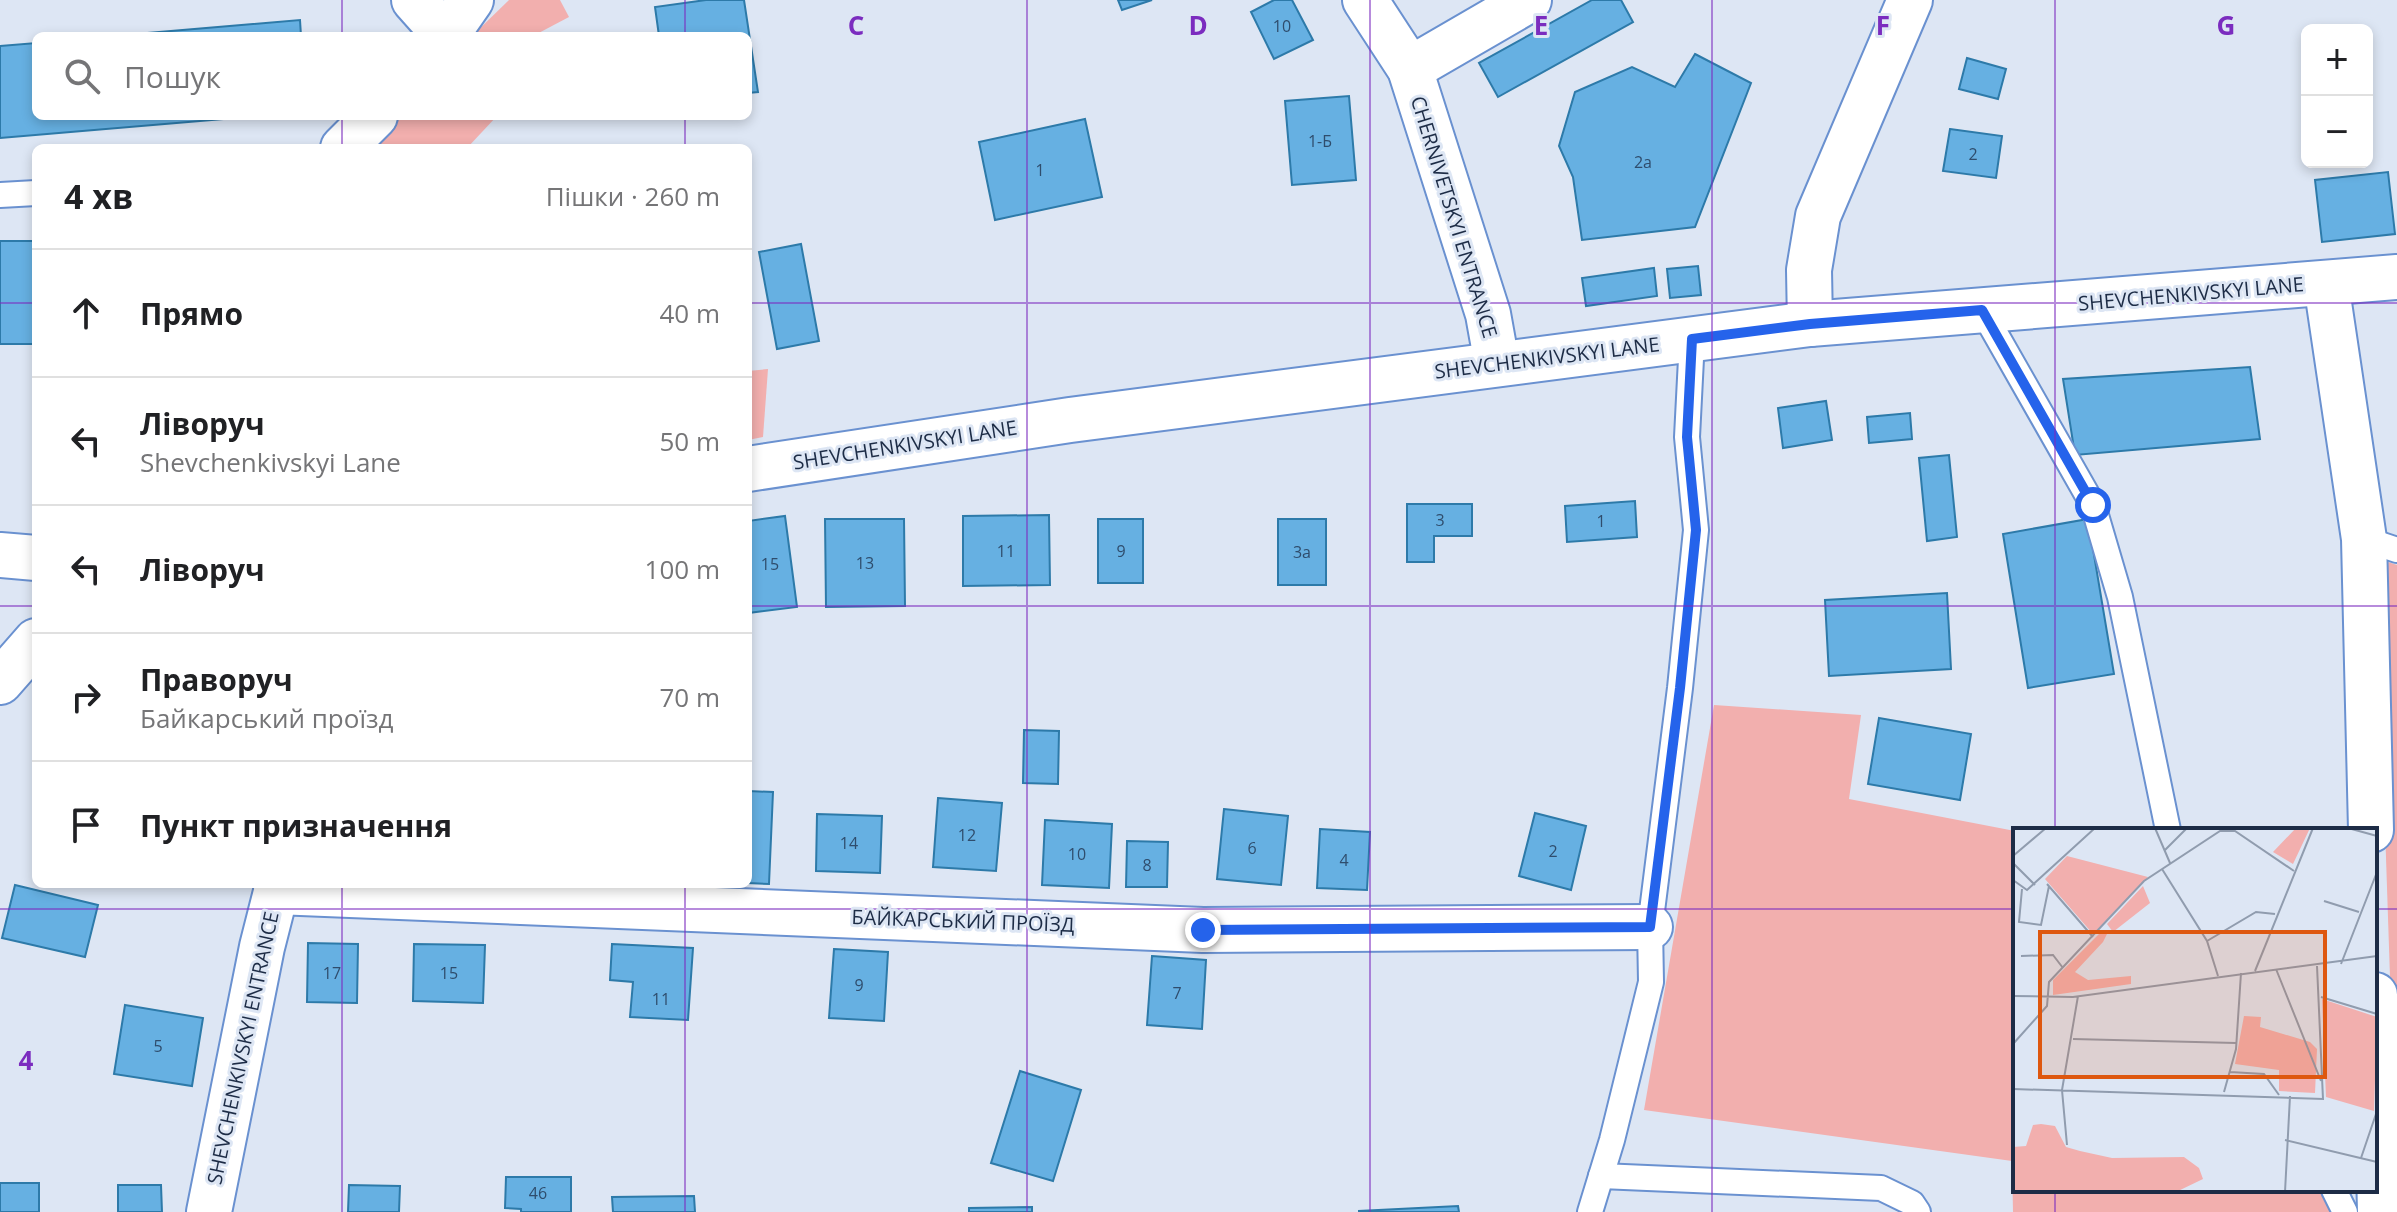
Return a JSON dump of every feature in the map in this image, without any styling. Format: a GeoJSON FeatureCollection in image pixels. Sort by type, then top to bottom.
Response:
{"type":"FeatureCollection","features":[{"type":"Feature","properties":{"kind":"street"},"geometry":{"type":"LineString","coordinates":[[414,0],[442,32]]}},
{"type":"Feature","properties":{"kind":"street"},"geometry":{"type":"LineString","coordinates":[[449,32],[471,0]]}},
{"type":"Feature","properties":{"kind":"street","name":"CHERNIVETSKYI ENTRANCE"},"geometry":{"type":"LineString","coordinates":[[1365,0],[1410,69],[1488,314],[1497,364]]}},
{"type":"Feature","properties":{"kind":"street","name":"CHERNIVETSKYI ENTRANCE"},"geometry":{"type":"LineString","coordinates":[[1410,69],[1529,0]]}},
{"type":"Feature","properties":{"kind":"street"},"geometry":{"type":"LineString","coordinates":[[1810,324],[1809,270],[1818,216],[1910,0]]}},
{"type":"Feature","properties":{"kind":"street"},"geometry":{"type":"LineString","coordinates":[[347,144],[371,120]]}},
{"type":"Feature","properties":{"kind":"street","name":"SHEVCHENKIVSKYI LANE"},"geometry":{"type":"LineString","coordinates":[[752,468],[1070,420],[1810,324],[2397,277]]}},
{"type":"Feature","properties":{"kind":"street"},"geometry":{"type":"LineString","coordinates":[[2326,283],[2381,544],[2371,828]]}},
{"type":"Feature","properties":{"kind":"street"},"geometry":{"type":"LineString","coordinates":[[0,555],[32,558]]}},
{"type":"Feature","properties":{"kind":"street"},"geometry":{"type":"LineString","coordinates":[[0,682],[32,646]]}},
{"type":"Feature","properties":{"kind":"street","name":"БАЙКАРСЬКИЙ ПРОЇЗД"},"geometry":{"type":"LineString","coordinates":[[277,888],[1203,930],[1650,927]]}},
{"type":"Feature","properties":{"kind":"street","name":"SHEVCHENKIVSKYI ENTRANCE"},"geometry":{"type":"LineString","coordinates":[[209,1212],[262,947],[277,888]]}},
{"type":"Feature","properties":{"kind":"street"},"geometry":{"type":"LineString","coordinates":[[2377,1082],[2380,1212]]}},
{"type":"Feature","properties":{"kind":"lane"},"geometry":{"type":"LineString","coordinates":[[0,195],[32,193]]}},
{"type":"Feature","properties":{"kind":"lane"},"geometry":{"type":"LineString","coordinates":[[1982,310],[2093,505],[2120,597],[2168,828]]}},
{"type":"Feature","properties":{"kind":"lane"},"geometry":{"type":"LineString","coordinates":[[1590,1212],[1651,982],[1650,927],[1696,530],[1687,437],[1692,339]]}},
{"type":"Feature","properties":{"kind":"lane"},"geometry":{"type":"LineString","coordinates":[[1601,1176],[1881,1188],[1912,1203],[1918,1212]]}},
{"type":"Feature","properties":{"kind":"lane"},"geometry":{"type":"LineString","coordinates":[[2335,1192],[2345,1212]]}},
{"type":"Feature","properties":{"kind":"shaded area"},"geometry":{"type":"Polygon","coordinates":[[[509,0],[560,0],[569,17],[541,32],[476,32],[509,0]]]}},
{"type":"Feature","properties":{"kind":"shaded area"},"geometry":{"type":"Polygon","coordinates":[[[396,120],[493,120],[471,144],[375,144],[396,120]]]}},
{"type":"Feature","properties":{"kind":"shaded area"},"geometry":{"type":"Polygon","coordinates":[[[768,369],[763,437],[752,439],[752,371],[768,369]]]}},
{"type":"Feature","properties":{"kind":"shaded area"},"geometry":{"type":"Polygon","coordinates":[[[2376,558],[2397,565],[2397,1187],[2376,558]]]}},
{"type":"Feature","properties":{"kind":"shaded area"},"geometry":{"type":"Polygon","coordinates":[[[1714,705],[1861,715],[1849,799],[2013,831],[2013,1192],[2336,1192],[2337,1212],[2013,1212],[2012,1161],[1644,1110],[1714,705]]]}},
{"type":"Feature","properties":{"kind":"building"},"geometry":{"type":"Polygon","coordinates":[[[706,0],[744,0],[749,32],[658,32],[655,7],[706,0]]]}},
{"type":"Feature","properties":{"kind":"building"},"geometry":{"type":"Polygon","coordinates":[[[1118,0],[1152,0],[1122,10],[1118,0]]]}},
{"type":"Feature","properties":{"kind":"building"},"geometry":{"type":"Polygon","coordinates":[[[1274,0],[1292,0],[1313,40],[1274,59],[1251,12],[1274,0]]]}},
{"type":"Feature","properties":{"kind":"building"},"geometry":{"type":"Polygon","coordinates":[[[1592,0],[1621,0],[1633,22],[1498,97],[1479,63],[1592,0]]]}},
{"type":"Feature","properties":{"kind":"building"},"geometry":{"type":"Polygon","coordinates":[[[300,20],[301,32],[159,32],[300,20]]]}},
{"type":"Feature","properties":{"kind":"building"},"geometry":{"type":"Polygon","coordinates":[[[32,43],[32,120],[211,120],[0,138],[0,46],[32,43]]]}},
{"type":"Feature","properties":{"kind":"building"},"geometry":{"type":"Polygon","coordinates":[[[752,53],[758,92],[752,93],[752,53]]]}},
{"type":"Feature","properties":{"kind":"building"},"geometry":{"type":"Polygon","coordinates":[[[1695,54],[1751,83],[1695,227],[1582,240],[1573,177],[1559,146],[1575,92],[1632,67],[1675,87],[1695,54]]]}},
{"type":"Feature","properties":{"kind":"building"},"geometry":{"type":"Polygon","coordinates":[[[1967,58],[2006,69],[1998,99],[1959,89],[1967,58]]]}},
{"type":"Feature","properties":{"kind":"building"},"geometry":{"type":"Polygon","coordinates":[[[1349,96],[1356,180],[1292,185],[1285,101],[1349,96]]]}},
{"type":"Feature","properties":{"kind":"building"},"geometry":{"type":"Polygon","coordinates":[[[1085,119],[1102,197],[995,220],[979,142],[1085,119]]]}},
{"type":"Feature","properties":{"kind":"building"},"geometry":{"type":"Polygon","coordinates":[[[1950,129],[2002,136],[1996,178],[1943,171],[1950,129]]]}},
{"type":"Feature","properties":{"kind":"building"},"geometry":{"type":"Polygon","coordinates":[[[2388,172],[2395,234],[2322,242],[2315,180],[2388,172]]]}},
{"type":"Feature","properties":{"kind":"building"},"geometry":{"type":"Polygon","coordinates":[[[0,241],[32,241],[32,344],[0,344],[0,241]]]}},
{"type":"Feature","properties":{"kind":"building"},"geometry":{"type":"Polygon","coordinates":[[[801,244],[819,341],[777,349],[759,252],[801,244]]]}},
{"type":"Feature","properties":{"kind":"building"},"geometry":{"type":"Polygon","coordinates":[[[1698,266],[1701,295],[1670,298],[1667,269],[1698,266]]]}},
{"type":"Feature","properties":{"kind":"building"},"geometry":{"type":"Polygon","coordinates":[[[1654,268],[1657,296],[1586,306],[1582,278],[1654,268]]]}},
{"type":"Feature","properties":{"kind":"building"},"geometry":{"type":"Polygon","coordinates":[[[2250,367],[2260,439],[2075,455],[2063,379],[2250,367]]]}},
{"type":"Feature","properties":{"kind":"building"},"geometry":{"type":"Polygon","coordinates":[[[1826,401],[1832,440],[1783,448],[1778,408],[1826,401]]]}},
{"type":"Feature","properties":{"kind":"building"},"geometry":{"type":"Polygon","coordinates":[[[1910,413],[1912,439],[1869,443],[1867,417],[1910,413]]]}},
{"type":"Feature","properties":{"kind":"building"},"geometry":{"type":"Polygon","coordinates":[[[1949,455],[1957,537],[1927,541],[1919,458],[1949,455]]]}},
{"type":"Feature","properties":{"kind":"building"},"geometry":{"type":"Polygon","coordinates":[[[1635,501],[1637,537],[1567,542],[1565,506],[1635,501]]]}},
{"type":"Feature","properties":{"kind":"building"},"geometry":{"type":"Polygon","coordinates":[[[1407,504],[1472,504],[1472,536],[1434,536],[1434,562],[1407,562],[1407,504]]]}},
{"type":"Feature","properties":{"kind":"building"},"geometry":{"type":"Polygon","coordinates":[[[1049,515],[1050,585],[963,586],[963,516],[1049,515]]]}},
{"type":"Feature","properties":{"kind":"building"},"geometry":{"type":"Polygon","coordinates":[[[785,516],[797,607],[752,613],[752,520],[785,516]]]}},
{"type":"Feature","properties":{"kind":"building"},"geometry":{"type":"Polygon","coordinates":[[[825,519],[904,519],[905,606],[826,607],[825,519]]]}},
{"type":"Feature","properties":{"kind":"building"},"geometry":{"type":"Polygon","coordinates":[[[1098,519],[1143,519],[1143,583],[1098,583],[1098,519]]]}},
{"type":"Feature","properties":{"kind":"building"},"geometry":{"type":"Polygon","coordinates":[[[1278,519],[1326,519],[1326,585],[1278,585],[1278,519]]]}},
{"type":"Feature","properties":{"kind":"building"},"geometry":{"type":"Polygon","coordinates":[[[2088,519],[2114,674],[2028,688],[2003,534],[2088,519]]]}},
{"type":"Feature","properties":{"kind":"building"},"geometry":{"type":"Polygon","coordinates":[[[1947,593],[1951,669],[1829,676],[1825,600],[1947,593]]]}},
{"type":"Feature","properties":{"kind":"building"},"geometry":{"type":"Polygon","coordinates":[[[1879,718],[1971,734],[1960,800],[1868,784],[1879,718]]]}},
{"type":"Feature","properties":{"kind":"building"},"geometry":{"type":"Polygon","coordinates":[[[1024,730],[1059,731],[1058,784],[1023,783],[1024,730]]]}},
{"type":"Feature","properties":{"kind":"building"},"geometry":{"type":"Polygon","coordinates":[[[752,791],[773,792],[769,884],[752,883],[752,791]]]}},
{"type":"Feature","properties":{"kind":"building"},"geometry":{"type":"Polygon","coordinates":[[[938,798],[1002,803],[996,871],[933,867],[938,798]]]}},
{"type":"Feature","properties":{"kind":"building"},"geometry":{"type":"Polygon","coordinates":[[[1224,809],[1288,816],[1281,885],[1217,879],[1224,809]]]}},
{"type":"Feature","properties":{"kind":"building"},"geometry":{"type":"Polygon","coordinates":[[[1535,813],[1586,826],[1571,890],[1519,876],[1535,813]]]}},
{"type":"Feature","properties":{"kind":"building"},"geometry":{"type":"Polygon","coordinates":[[[817,814],[882,816],[880,873],[816,871],[817,814]]]}},
{"type":"Feature","properties":{"kind":"building"},"geometry":{"type":"Polygon","coordinates":[[[1045,820],[1112,824],[1109,888],[1042,885],[1045,820]]]}},
{"type":"Feature","properties":{"kind":"building"},"geometry":{"type":"Polygon","coordinates":[[[1320,829],[1370,832],[1367,890],[1317,888],[1320,829]]]}},
{"type":"Feature","properties":{"kind":"building"},"geometry":{"type":"Polygon","coordinates":[[[1127,841],[1168,842],[1167,887],[1126,887],[1127,841]]]}},
{"type":"Feature","properties":{"kind":"building"},"geometry":{"type":"Polygon","coordinates":[[[15,885],[98,905],[85,957],[2,938],[15,885]]]}},
{"type":"Feature","properties":{"kind":"building"},"geometry":{"type":"Polygon","coordinates":[[[308,943],[358,944],[357,1003],[307,1002],[308,943]]]}},
{"type":"Feature","properties":{"kind":"building"},"geometry":{"type":"Polygon","coordinates":[[[414,944],[485,945],[483,1003],[413,1001],[414,944]]]}},
{"type":"Feature","properties":{"kind":"building"},"geometry":{"type":"Polygon","coordinates":[[[612,944],[693,948],[688,1020],[630,1017],[633,982],[610,980],[612,944]]]}},
{"type":"Feature","properties":{"kind":"building"},"geometry":{"type":"Polygon","coordinates":[[[834,949],[888,952],[884,1021],[829,1018],[834,949]]]}},
{"type":"Feature","properties":{"kind":"building"},"geometry":{"type":"Polygon","coordinates":[[[1152,956],[1206,960],[1202,1029],[1147,1025],[1152,956]]]}},
{"type":"Feature","properties":{"kind":"building"},"geometry":{"type":"Polygon","coordinates":[[[125,1005],[203,1018],[192,1086],[114,1074],[125,1005]]]}},
{"type":"Feature","properties":{"kind":"building"},"geometry":{"type":"Polygon","coordinates":[[[1020,1071],[1081,1090],[1053,1181],[991,1163],[1020,1071]]]}},
{"type":"Feature","properties":{"kind":"building"},"geometry":{"type":"Polygon","coordinates":[[[506,1177],[571,1177],[571,1212],[521,1212],[521,1209],[505,1208],[506,1177]]]}},
{"type":"Feature","properties":{"kind":"building"},"geometry":{"type":"Polygon","coordinates":[[[0,1183],[39,1183],[39,1212],[0,1212],[0,1183]]]}},
{"type":"Feature","properties":{"kind":"building"},"geometry":{"type":"Polygon","coordinates":[[[118,1185],[161,1185],[162,1212],[118,1212],[118,1185]]]}},
{"type":"Feature","properties":{"kind":"building"},"geometry":{"type":"Polygon","coordinates":[[[349,1185],[400,1186],[399,1212],[348,1212],[349,1185]]]}},
{"type":"Feature","properties":{"kind":"building"},"geometry":{"type":"Polygon","coordinates":[[[694,1196],[695,1212],[613,1212],[612,1197],[694,1196]]]}},
{"type":"Feature","properties":{"kind":"building"},"geometry":{"type":"Polygon","coordinates":[[[1458,1206],[1459,1212],[1359,1212],[1359,1211],[1458,1206]]]}},
{"type":"Feature","properties":{"kind":"building"},"geometry":{"type":"Polygon","coordinates":[[[1032,1207],[1032,1212],[969,1212],[969,1208],[1032,1207]]]}},
{"type":"Feature","properties":{"kind":"route"},"geometry":{"type":"LineString","coordinates":[[1203,930],[1650,927],[1696,530],[1687,437],[1692,339],[1810,324],[1982,310],[2093,505]]}}]}
